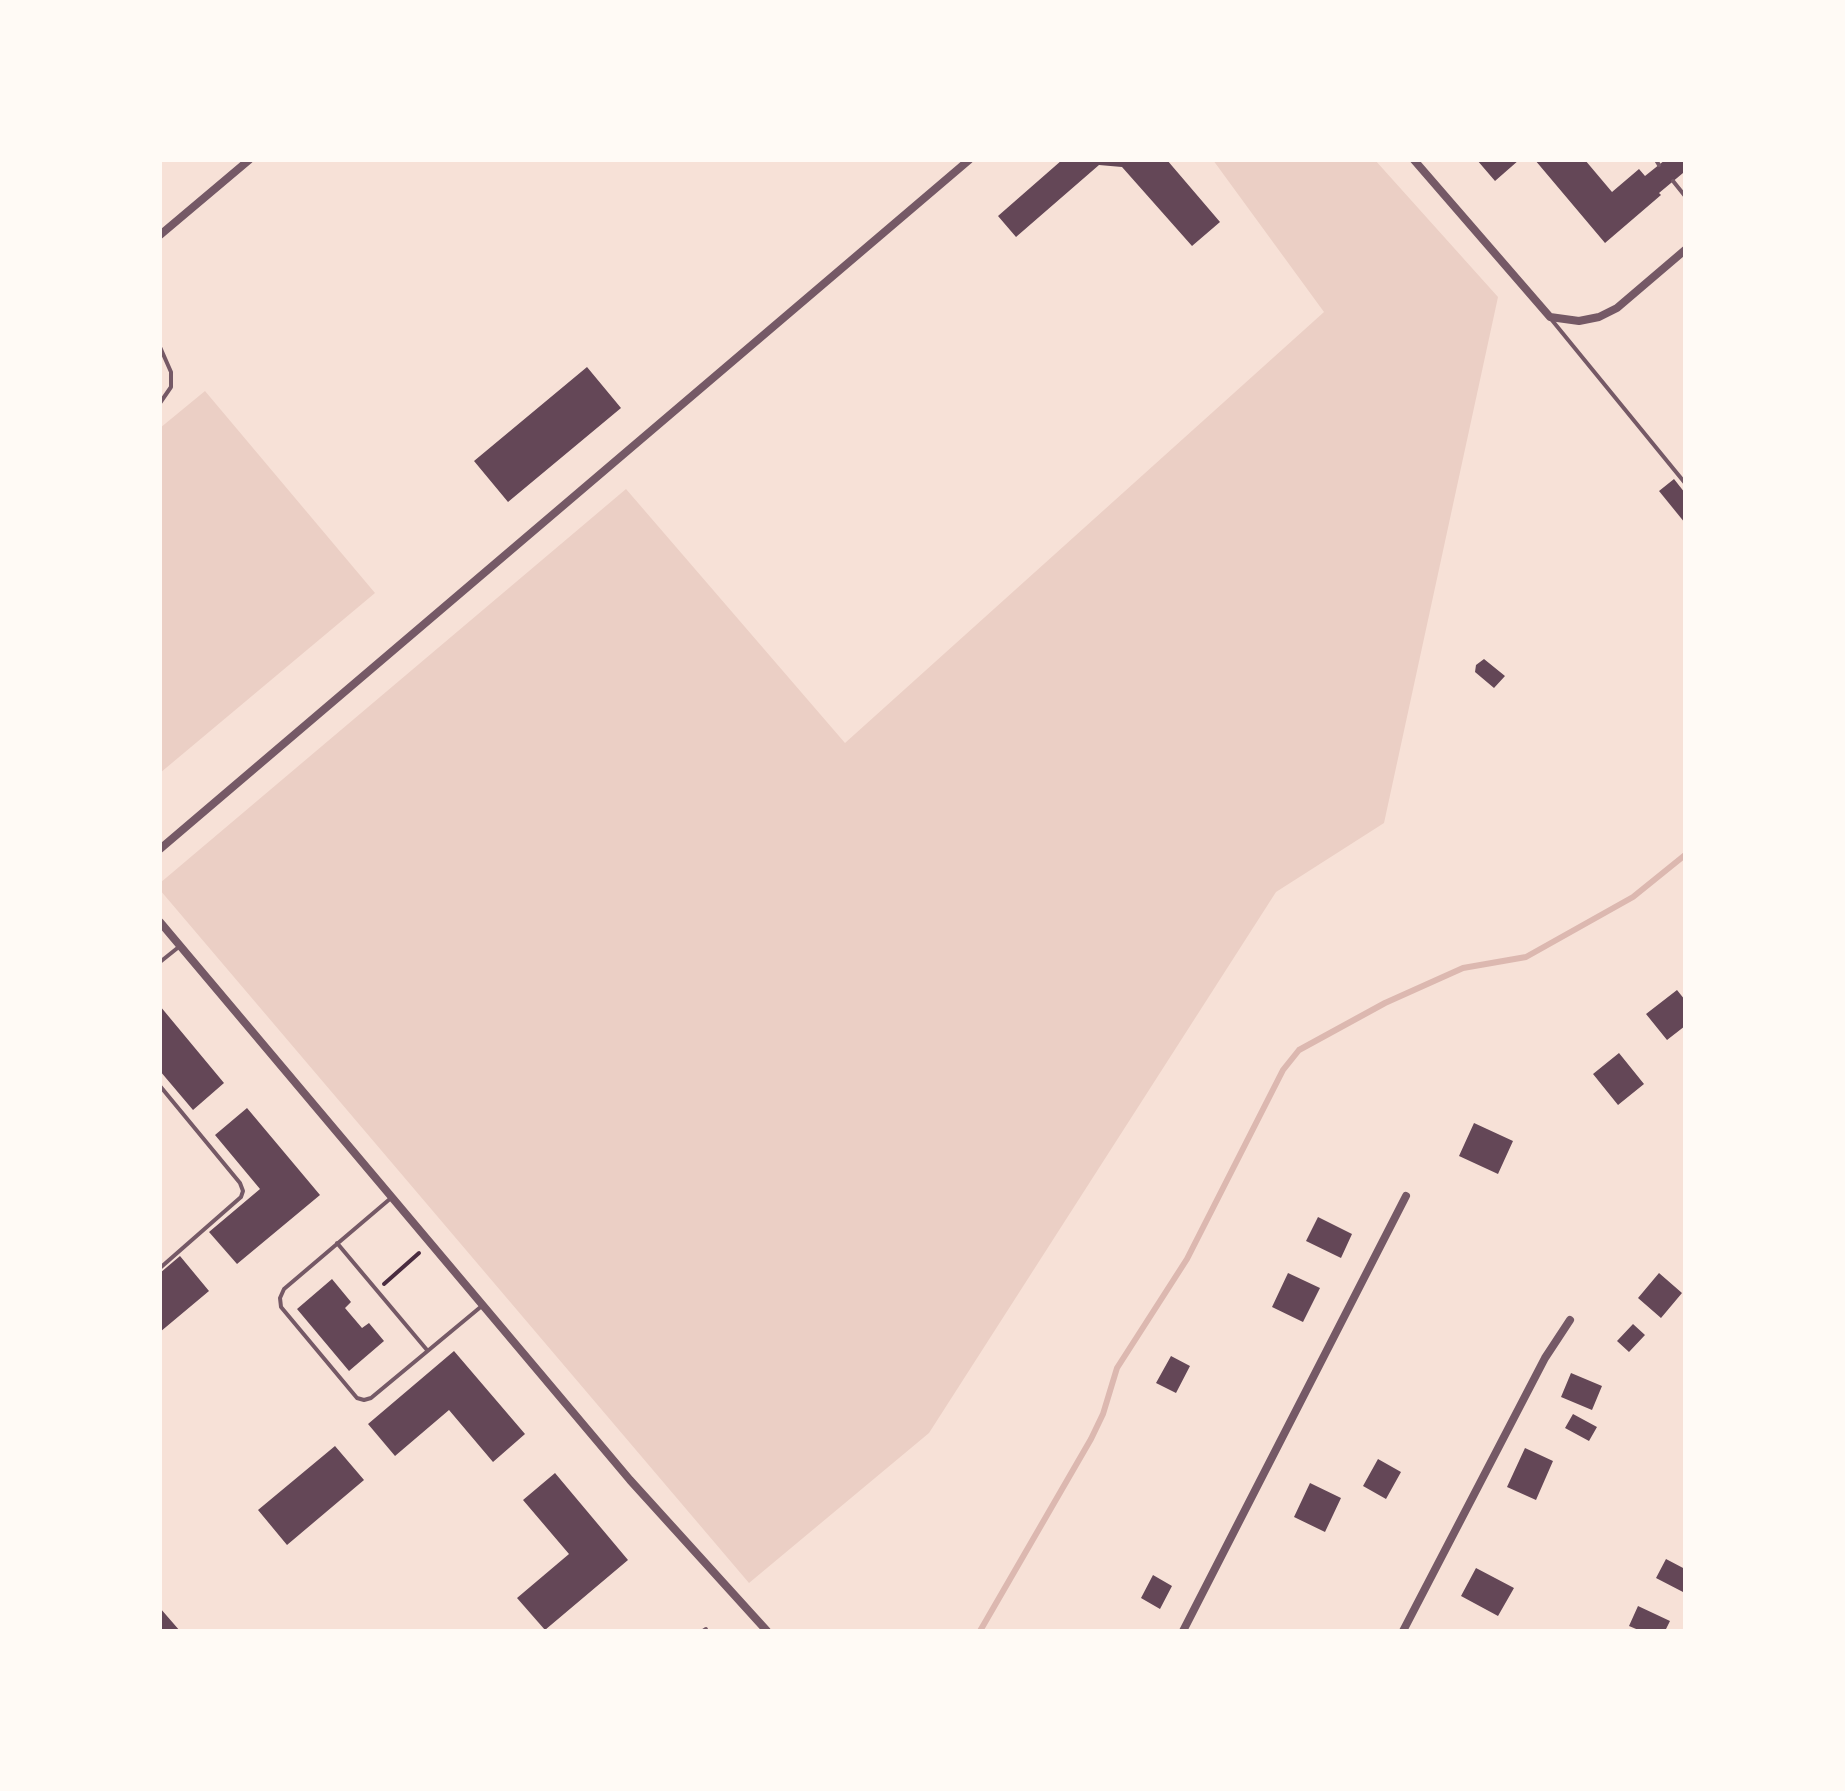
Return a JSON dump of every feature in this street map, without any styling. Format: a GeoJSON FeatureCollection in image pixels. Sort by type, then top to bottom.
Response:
{"type":"FeatureCollection","features":[{"type":"Feature","properties":{"kind":"street"},"geometry":{"type":"LineString","coordinates":[[160,235],[249,160]]}},
{"type":"Feature","properties":{"kind":"street"},"geometry":{"type":"LineString","coordinates":[[160,849],[969,160]]}},
{"type":"Feature","properties":{"kind":"street"},"geometry":{"type":"LineString","coordinates":[[1414,160],[1550,317],[1579,321],[1599,317],[1617,308],[1685,250]]}},
{"type":"Feature","properties":{"kind":"street"},"geometry":{"type":"LineString","coordinates":[[160,922],[630,1480],[767,1631]]}},
{"type":"Feature","properties":{"kind":"street"},"geometry":{"type":"LineString","coordinates":[[1183,1631],[1406,1196]]}},
{"type":"Feature","properties":{"kind":"street"},"geometry":{"type":"LineString","coordinates":[[1403,1631],[1545,1358],[1570,1320]]}},
{"type":"Feature","properties":{"kind":"lane"},"geometry":{"type":"LineString","coordinates":[[1673,181],[1685,196]]}},
{"type":"Feature","properties":{"kind":"lane"},"geometry":{"type":"LineString","coordinates":[[1550,317],[1685,483]]}},
{"type":"Feature","properties":{"kind":"lane"},"geometry":{"type":"LineString","coordinates":[[160,347],[171,372],[171,387],[160,403]]}},
{"type":"Feature","properties":{"kind":"lane"},"geometry":{"type":"LineString","coordinates":[[160,962],[180,946]]}},
{"type":"Feature","properties":{"kind":"lane"},"geometry":{"type":"LineString","coordinates":[[160,1086],[240,1183],[243,1191],[241,1197],[160,1268]]}},
{"type":"Feature","properties":{"kind":"lane"},"geometry":{"type":"LineString","coordinates":[[392,1198],[284,1289],[280,1298],[281,1307],[357,1398],[371,1398],[483,1305]]}},
{"type":"Feature","properties":{"kind":"lane"},"geometry":{"type":"LineString","coordinates":[[337,1243],[427,1350]]}},
{"type":"Feature","properties":{"kind":"path"},"geometry":{"type":"LineString","coordinates":[[376,1291],[430,1243]]}},
{"type":"Feature","properties":{"kind":"shaded area"},"geometry":{"type":"Polygon","coordinates":[[[1213,160],[1375,160],[1498,297],[1384,823],[1276,892],[929,1433],[749,1583],[160,890],[160,883],[626,489],[845,743],[1324,312],[1213,160]]]}},
{"type":"Feature","properties":{"kind":"shaded area"},"geometry":{"type":"Polygon","coordinates":[[[205,391],[375,593],[160,773],[160,428],[205,391]]]}},
{"type":"Feature","properties":{"kind":"building"},"geometry":{"type":"Polygon","coordinates":[[[1062,160],[1167,160],[1220,222],[1192,246],[1122,167],[1099,165],[1016,237],[998,216],[1062,160]]]}},
{"type":"Feature","properties":{"kind":"building"},"geometry":{"type":"Polygon","coordinates":[[[1477,160],[1519,160],[1495,181],[1477,160]]]}},
{"type":"Feature","properties":{"kind":"building"},"geometry":{"type":"Polygon","coordinates":[[[1535,160],[1585,160],[1612,192],[1639,169],[1645,176],[1665,160],[1685,160],[1685,176],[1683,173],[1659,193],[1661,195],[1605,243],[1535,160]]]}},
{"type":"Feature","properties":{"kind":"building"},"geometry":{"type":"Polygon","coordinates":[[[587,367],[621,408],[508,502],[474,461],[587,367]]]}},
{"type":"Feature","properties":{"kind":"building"},"geometry":{"type":"Polygon","coordinates":[[[1674,479],[1685,493],[1685,523],[1659,491],[1674,479]]]}},
{"type":"Feature","properties":{"kind":"building"},"geometry":{"type":"Polygon","coordinates":[[[1484,659],[1505,676],[1494,688],[1475,672],[1476,665],[1484,659]]]}},
{"type":"Feature","properties":{"kind":"building"},"geometry":{"type":"Polygon","coordinates":[[[1677,990],[1685,1000],[1685,1026],[1667,1040],[1646,1014],[1677,990]]]}},
{"type":"Feature","properties":{"kind":"building"},"geometry":{"type":"Polygon","coordinates":[[[160,1006],[224,1083],[193,1110],[160,1071],[160,1006]]]}},
{"type":"Feature","properties":{"kind":"building"},"geometry":{"type":"Polygon","coordinates":[[[1619,1053],[1644,1084],[1618,1105],[1593,1074],[1619,1053]]]}},
{"type":"Feature","properties":{"kind":"building"},"geometry":{"type":"Polygon","coordinates":[[[247,1108],[320,1195],[237,1264],[209,1232],[260,1189],[215,1135],[247,1108]]]}},
{"type":"Feature","properties":{"kind":"building"},"geometry":{"type":"Polygon","coordinates":[[[1474,1123],[1513,1141],[1498,1174],[1459,1156],[1474,1123]]]}},
{"type":"Feature","properties":{"kind":"building"},"geometry":{"type":"Polygon","coordinates":[[[1318,1217],[1352,1234],[1341,1258],[1306,1241],[1318,1217]]]}},
{"type":"Feature","properties":{"kind":"building"},"geometry":{"type":"Polygon","coordinates":[[[180,1256],[209,1291],[160,1332],[160,1273],[180,1256]]]}},
{"type":"Feature","properties":{"kind":"building"},"geometry":{"type":"Polygon","coordinates":[[[1288,1273],[1320,1288],[1303,1322],[1272,1307],[1288,1273]]]}},
{"type":"Feature","properties":{"kind":"building"},"geometry":{"type":"Polygon","coordinates":[[[1659,1273],[1682,1293],[1661,1318],[1638,1298],[1659,1273]]]}},
{"type":"Feature","properties":{"kind":"building"},"geometry":{"type":"Polygon","coordinates":[[[332,1279],[351,1302],[345,1308],[362,1328],[369,1323],[384,1341],[349,1371],[297,1309],[332,1279]]]}},
{"type":"Feature","properties":{"kind":"building"},"geometry":{"type":"Polygon","coordinates":[[[1633,1324],[1645,1335],[1629,1352],[1617,1341],[1633,1324]]]}},
{"type":"Feature","properties":{"kind":"building"},"geometry":{"type":"Polygon","coordinates":[[[454,1351],[525,1434],[493,1462],[449,1410],[395,1456],[368,1424],[454,1351]]]}},
{"type":"Feature","properties":{"kind":"building"},"geometry":{"type":"Polygon","coordinates":[[[1171,1356],[1190,1366],[1176,1393],[1156,1383],[1171,1356]]]}},
{"type":"Feature","properties":{"kind":"building"},"geometry":{"type":"Polygon","coordinates":[[[1571,1373],[1602,1386],[1592,1410],[1561,1397],[1571,1373]]]}},
{"type":"Feature","properties":{"kind":"building"},"geometry":{"type":"Polygon","coordinates":[[[1573,1414],[1597,1427],[1589,1441],[1565,1428],[1573,1414]]]}},
{"type":"Feature","properties":{"kind":"building"},"geometry":{"type":"Polygon","coordinates":[[[335,1446],[364,1480],[287,1545],[258,1510],[335,1446]]]}},
{"type":"Feature","properties":{"kind":"building"},"geometry":{"type":"Polygon","coordinates":[[[1525,1448],[1553,1461],[1536,1500],[1507,1487],[1525,1448]]]}},
{"type":"Feature","properties":{"kind":"building"},"geometry":{"type":"Polygon","coordinates":[[[1378,1459],[1401,1472],[1386,1499],[1363,1486],[1378,1459]]]}},
{"type":"Feature","properties":{"kind":"building"},"geometry":{"type":"Polygon","coordinates":[[[555,1473],[628,1560],[545,1630],[517,1598],[569,1554],[523,1500],[555,1473]]]}},
{"type":"Feature","properties":{"kind":"building"},"geometry":{"type":"Polygon","coordinates":[[[1310,1483],[1341,1498],[1325,1532],[1294,1517],[1310,1483]]]}},
{"type":"Feature","properties":{"kind":"building"},"geometry":{"type":"Polygon","coordinates":[[[1666,1559],[1685,1569],[1683,1592],[1656,1578],[1666,1559]]]}},
{"type":"Feature","properties":{"kind":"building"},"geometry":{"type":"Polygon","coordinates":[[[1476,1568],[1514,1588],[1498,1616],[1461,1596],[1476,1568]]]}},
{"type":"Feature","properties":{"kind":"building"},"geometry":{"type":"Polygon","coordinates":[[[1153,1575],[1172,1586],[1160,1609],[1141,1598],[1153,1575]]]}},
{"type":"Feature","properties":{"kind":"building"},"geometry":{"type":"Polygon","coordinates":[[[1638,1606],[1670,1621],[1665,1631],[1641,1631],[1629,1626],[1638,1606]]]}},
{"type":"Feature","properties":{"kind":"building"},"geometry":{"type":"Polygon","coordinates":[[[160,1608],[180,1631],[160,1631],[160,1608]]]}},
{"type":"Feature","properties":{"kind":"waterway"},"geometry":{"type":"LineString","coordinates":[[980,1631],[1091,1439],[1103,1414],[1117,1368],[1187,1259],[1283,1070],[1299,1050],[1385,1003],[1463,968],[1526,957],[1633,897],[1685,855]]}}]}
